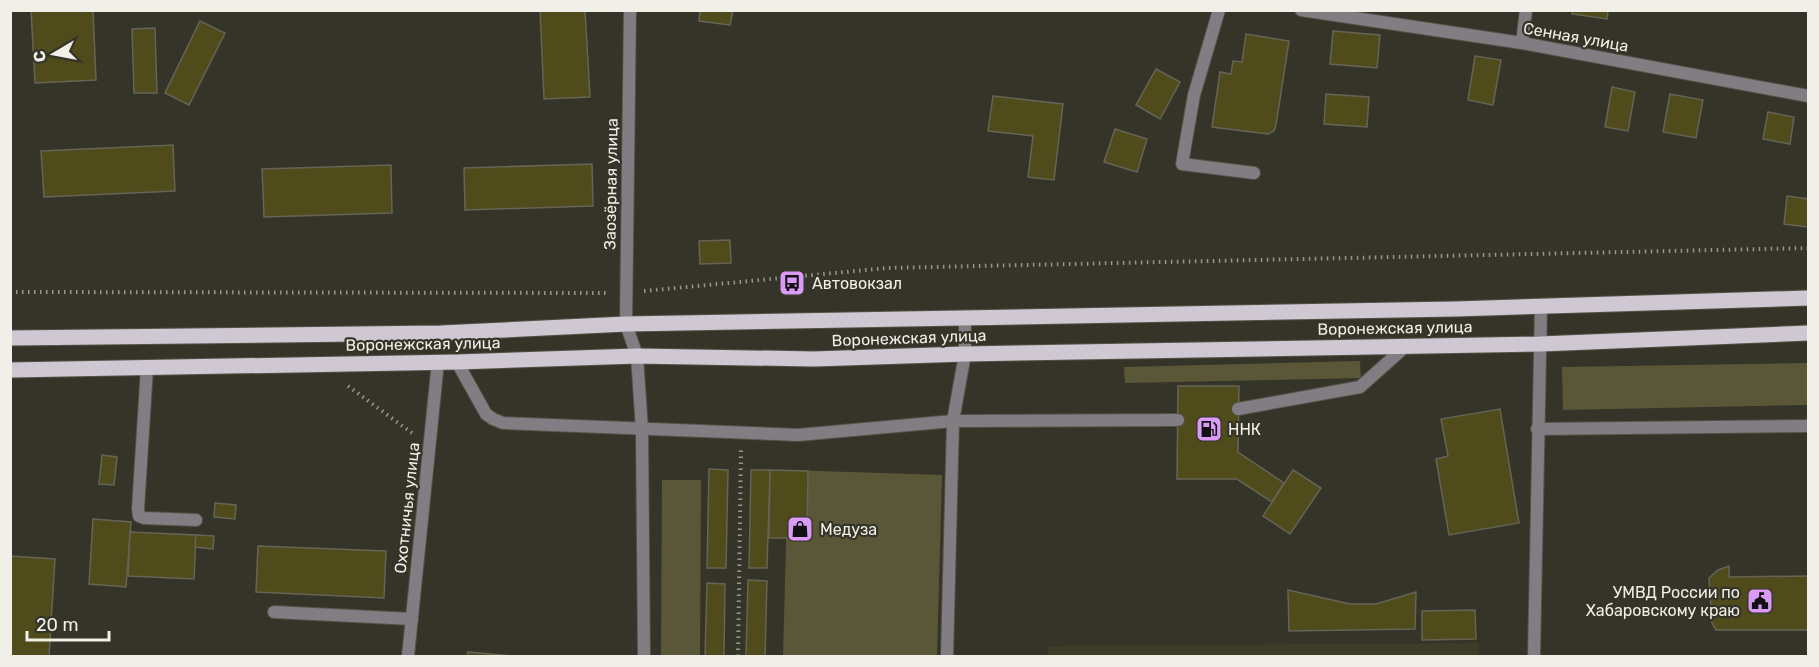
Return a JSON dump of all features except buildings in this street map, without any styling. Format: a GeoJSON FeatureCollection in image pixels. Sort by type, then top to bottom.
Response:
{"type":"FeatureCollection","features":[{"type":"Feature","properties":{"kind":"main road","name":"Воронежская улица"},"geometry":{"type":"LineString","coordinates":[[10,338],[441,333],[626,324],[1443,309],[1541,304],[1809,298]]}},
{"type":"Feature","properties":{"kind":"main road","name":"Воронежская улица"},"geometry":{"type":"LineString","coordinates":[[10,370],[457,362],[637,356],[814,359],[965,354],[1540,344],[1809,333]]}},
{"type":"Feature","properties":{"kind":"street","name":"Заозёрная улица"},"geometry":{"type":"LineString","coordinates":[[630,10],[625,293],[626,324],[637,356],[642,430],[644,657]]}},
{"type":"Feature","properties":{"kind":"street"},"geometry":{"type":"LineString","coordinates":[[1220,10],[1194,95],[1182,164],[1254,173]]}},
{"type":"Feature","properties":{"kind":"street","name":"Сенная улица"},"geometry":{"type":"LineString","coordinates":[[1301,10],[1522,43],[1809,96]]}},
{"type":"Feature","properties":{"kind":"street"},"geometry":{"type":"LineString","coordinates":[[1522,43],[1526,10]]}},
{"type":"Feature","properties":{"kind":"street"},"geometry":{"type":"LineString","coordinates":[[1534,657],[1541,304]]}},
{"type":"Feature","properties":{"kind":"street"},"geometry":{"type":"LineString","coordinates":[[947,657],[953,421],[965,354],[965,317]]}},
{"type":"Feature","properties":{"kind":"street"},"geometry":{"type":"LineString","coordinates":[[1238,409],[1360,387],[1406,346]]}},
{"type":"Feature","properties":{"kind":"street","name":"Охотничья улица"},"geometry":{"type":"LineString","coordinates":[[408,657],[438,362]]}},
{"type":"Feature","properties":{"kind":"street"},"geometry":{"type":"LineString","coordinates":[[457,362],[486,414],[503,423],[798,435],[953,421],[1178,420]]}},
{"type":"Feature","properties":{"kind":"street"},"geometry":{"type":"LineString","coordinates":[[147,368],[139,516],[196,520]]}},
{"type":"Feature","properties":{"kind":"street"},"geometry":{"type":"LineString","coordinates":[[1537,429],[1809,426]]}},
{"type":"Feature","properties":{"kind":"street"},"geometry":{"type":"LineString","coordinates":[[274,612],[412,619]]}},
{"type":"Feature","properties":{"kind":"path"},"geometry":{"type":"LineString","coordinates":[[10,292],[625,293],[887,268],[1809,248]]}},
{"type":"Feature","properties":{"kind":"path"},"geometry":{"type":"LineString","coordinates":[[341,380],[430,446]]}},
{"type":"Feature","properties":{"kind":"path"},"geometry":{"type":"LineString","coordinates":[[738,657],[741,434]]}},
{"type":"Feature","properties":{"kind":"shaded area"},"geometry":{"type":"Polygon","coordinates":[[[1360,361],[1361,378],[1125,383],[1124,367],[1360,361]]]}},
{"type":"Feature","properties":{"kind":"shaded area"},"geometry":{"type":"Polygon","coordinates":[[[1808,363],[1808,405],[1563,410],[1562,367],[1808,363]]]}},
{"type":"Feature","properties":{"kind":"shaded area"},"geometry":{"type":"Polygon","coordinates":[[[788,470],[942,475],[937,656],[783,656],[788,470]]]}},
{"type":"Feature","properties":{"kind":"shaded area"},"geometry":{"type":"Polygon","coordinates":[[[662,480],[701,480],[700,656],[661,656],[662,480]]]}},
{"type":"Feature","properties":{"kind":"shaded area"},"geometry":{"type":"Polygon","coordinates":[[[1479,643],[1479,656],[1048,656],[1048,646],[1479,643]]]}},
{"type":"Feature","properties":{"kind":"place","name":"Автовокзал"},"geometry":{"type":"Point","coordinates":[792,283]}},
{"type":"Feature","properties":{"kind":"place","name":"ННК"},"geometry":{"type":"Point","coordinates":[1209,429]}},
{"type":"Feature","properties":{"kind":"place","name":"Медуза"},"geometry":{"type":"Point","coordinates":[800,529]}},
{"type":"Feature","properties":{"kind":"place","name":"УМВД России по Хабаровскому краю"},"geometry":{"type":"Point","coordinates":[1760,601]}}]}
